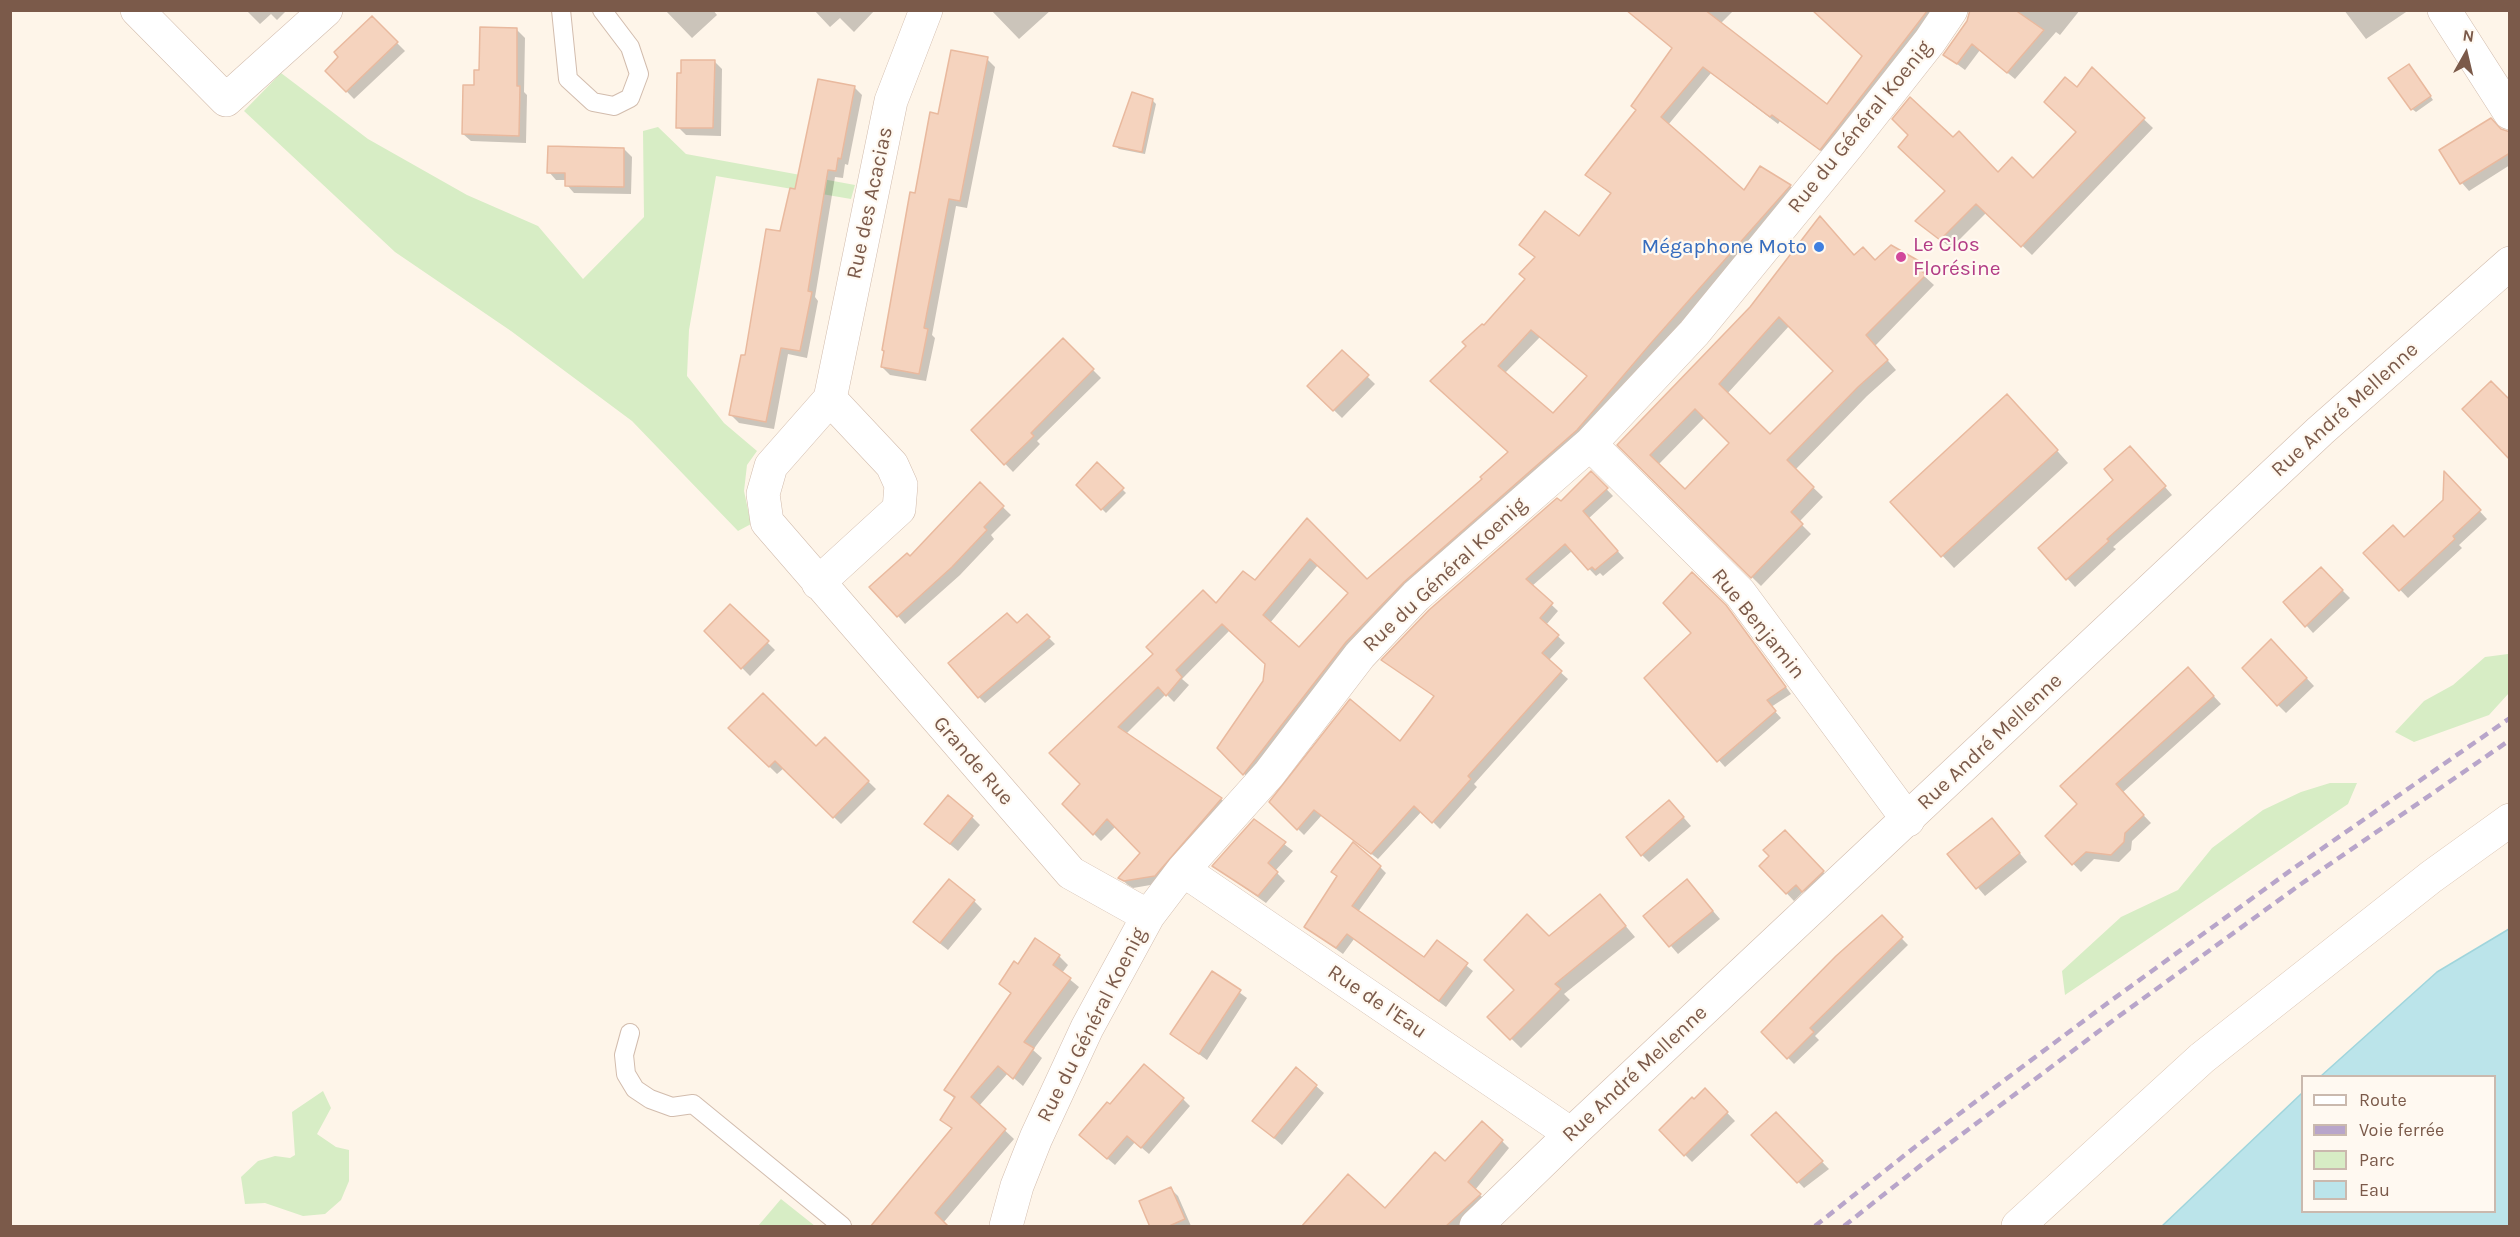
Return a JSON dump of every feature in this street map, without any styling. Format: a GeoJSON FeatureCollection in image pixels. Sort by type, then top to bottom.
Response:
{"type":"FeatureCollection","features":[{"type":"Feature","properties":{"kind":"street"},"geometry":{"type":"LineString","coordinates":[[137,10],[226,100],[326,10]]}},
{"type":"Feature","properties":{"kind":"street","name":"Rue des Acacias"},"geometry":{"type":"LineString","coordinates":[[830,399],[891,101],[926,10]]}},
{"type":"Feature","properties":{"kind":"street","name":"Rue du Général Koenig"},"geometry":{"type":"LineString","coordinates":[[1006,1227],[1017,1186],[1036,1138],[1087,1028],[1148,916],[1183,870],[1269,774],[1360,655],[1416,596],[1590,444],[1694,333],[1848,145],[1930,41],[1951,10]]}},
{"type":"Feature","properties":{"kind":"street"},"geometry":{"type":"LineString","coordinates":[[2444,10],[2510,113]]}},
{"type":"Feature","properties":{"kind":"street","name":"Rue André Mellenne"},"geometry":{"type":"LineString","coordinates":[[1476,1227],[1571,1134],[2320,431],[2510,263]]}},
{"type":"Feature","properties":{"kind":"street"},"geometry":{"type":"LineString","coordinates":[[818,583],[899,509],[901,485],[892,465],[830,399]]}},
{"type":"Feature","properties":{"kind":"street","name":"Grande Rue"},"geometry":{"type":"LineString","coordinates":[[830,399],[771,466],[763,494],[767,522],[1071,873],[1148,916]]}},
{"type":"Feature","properties":{"kind":"street","name":"Rue Benjamin"},"geometry":{"type":"LineString","coordinates":[[1590,444],[1740,593],[1908,819]]}},
{"type":"Feature","properties":{"kind":"street"},"geometry":{"type":"LineString","coordinates":[[2018,1227],[2202,1058],[2431,877],[2510,820]]}},
{"type":"Feature","properties":{"kind":"street","name":"Rue de l'Eau"},"geometry":{"type":"LineString","coordinates":[[1183,870],[1571,1134]]}},
{"type":"Feature","properties":{"kind":"lane"},"geometry":{"type":"LineString","coordinates":[[561,10],[568,79],[593,102],[614,106],[630,98],[639,74],[630,47],[603,10]]}},
{"type":"Feature","properties":{"kind":"lane"},"geometry":{"type":"LineString","coordinates":[[630,1033],[624,1055],[626,1074],[635,1089],[650,1099],[672,1107],[693,1104],[842,1227]]}},
{"type":"Feature","properties":{"kind":"green space"},"geometry":{"type":"Polygon","coordinates":[[[281,73],[368,139],[467,195],[538,226],[583,279],[644,217],[643,131],[658,127],[686,154],[855,185],[851,199],[716,176],[689,330],[687,376],[724,423],[757,451],[747,465],[744,491],[751,524],[738,531],[632,421],[511,331],[395,252],[244,111],[281,73]]]}},
{"type":"Feature","properties":{"kind":"green space"},"geometry":{"type":"Polygon","coordinates":[[[2508,654],[2509,693],[2489,715],[2414,742],[2395,732],[2424,701],[2453,685],[2485,657],[2508,654]]]}},
{"type":"Feature","properties":{"kind":"green space"},"geometry":{"type":"Polygon","coordinates":[[[2330,783],[2357,783],[2348,804],[2065,995],[2062,971],[2121,917],[2178,890],[2212,848],[2263,810],[2301,792],[2330,783]]]}},
{"type":"Feature","properties":{"kind":"green space"},"geometry":{"type":"Polygon","coordinates":[[[323,1091],[331,1108],[317,1134],[336,1147],[349,1150],[349,1181],[341,1200],[325,1214],[303,1216],[265,1203],[245,1204],[241,1177],[258,1161],[275,1156],[290,1158],[295,1155],[292,1112],[323,1091]]]}},
{"type":"Feature","properties":{"kind":"green space"},"geometry":{"type":"Polygon","coordinates":[[[781,1199],[815,1226],[758,1226],[781,1199]]]}},
{"type":"Feature","properties":{"kind":"water"},"geometry":{"type":"Polygon","coordinates":[[[2509,929],[2509,1226],[2162,1226],[2301,1094],[2301,1213],[2496,1213],[2496,1075],[2322,1075],[2437,972],[2509,929]]]}},
{"type":"Feature","properties":{"kind":"building"},"geometry":{"type":"Polygon","coordinates":[[[1626,10],[1705,10],[1827,104],[1862,56],[1812,10],[1928,10],[1820,150],[1772,115],[1770,117],[1703,67],[1661,117],[1744,190],[1760,166],[1791,185],[1577,430],[1404,582],[1346,642],[1243,775],[1217,748],[1263,681],[1265,664],[1222,624],[1176,670],[1182,677],[1166,696],[1158,687],[1118,727],[1222,798],[1155,876],[1124,881],[1118,878],[1140,853],[1107,819],[1093,835],[1062,804],[1080,784],[1049,753],[1153,654],[1146,647],[1203,590],[1216,603],[1243,571],[1255,580],[1307,518],[1367,579],[1482,479],[1480,477],[1508,452],[1430,381],[1466,346],[1462,342],[1482,324],[1484,325],[1525,279],[1519,274],[1535,257],[1519,245],[1545,211],[1579,236],[1611,193],[1585,175],[1636,110],[1631,106],[1672,48],[1626,10]],[[1531,330],[1498,366],[1553,413],[1587,376],[1531,330]],[[1310,559],[1263,615],[1299,647],[1348,593],[1310,559]]]}},
{"type":"Feature","properties":{"kind":"building"},"geometry":{"type":"Polygon","coordinates":[[[1970,10],[2015,10],[2044,30],[2007,73],[1972,44],[1957,64],[1943,55],[1967,21],[1970,10]]]}},
{"type":"Feature","properties":{"kind":"building"},"geometry":{"type":"Polygon","coordinates":[[[372,16],[398,42],[346,92],[325,71],[338,57],[334,52],[372,16]]]}},
{"type":"Feature","properties":{"kind":"building"},"geometry":{"type":"Polygon","coordinates":[[[480,27],[517,28],[517,86],[520,86],[519,136],[462,134],[463,85],[474,85],[474,70],[479,70],[480,27]]]}},
{"type":"Feature","properties":{"kind":"building"},"geometry":{"type":"Polygon","coordinates":[[[951,50],[988,57],[960,201],[949,199],[924,328],[928,329],[919,374],[881,367],[884,351],[882,350],[910,192],[915,193],[930,112],[938,114],[951,50]]]}},
{"type":"Feature","properties":{"kind":"building"},"geometry":{"type":"Polygon","coordinates":[[[681,60],[715,60],[713,128],[676,128],[677,73],[681,73],[681,60]]]}},
{"type":"Feature","properties":{"kind":"building"},"geometry":{"type":"Polygon","coordinates":[[[2409,64],[2431,96],[2411,110],[2388,78],[2409,64]]]}},
{"type":"Feature","properties":{"kind":"building"},"geometry":{"type":"Polygon","coordinates":[[[2092,67],[2145,118],[2021,247],[1976,204],[1940,240],[1915,221],[1945,191],[1898,147],[1908,135],[1892,119],[1910,97],[1953,137],[1959,131],[1998,172],[2012,157],[2033,178],[2076,132],[2044,102],[2065,77],[2077,87],[2092,67]]]}},
{"type":"Feature","properties":{"kind":"building"},"geometry":{"type":"Polygon","coordinates":[[[818,79],[855,86],[841,159],[838,158],[836,171],[828,170],[808,291],[812,292],[800,351],[781,348],[766,422],[729,415],[741,355],[745,355],[766,229],[780,231],[790,188],[795,189],[818,79]]]}},
{"type":"Feature","properties":{"kind":"building"},"geometry":{"type":"Polygon","coordinates":[[[1132,92],[1153,99],[1142,152],[1113,146],[1132,92]]]}},
{"type":"Feature","properties":{"kind":"building"},"geometry":{"type":"Polygon","coordinates":[[[2491,118],[2501,129],[2510,132],[2510,153],[2460,184],[2439,150],[2491,118]]]}},
{"type":"Feature","properties":{"kind":"building"},"geometry":{"type":"Polygon","coordinates":[[[548,146],[624,148],[624,187],[565,186],[565,173],[547,173],[548,146]]]}},
{"type":"Feature","properties":{"kind":"building"},"geometry":{"type":"Polygon","coordinates":[[[1820,216],[1854,255],[1863,247],[1875,260],[1891,245],[1919,261],[1915,265],[1926,275],[1866,335],[1888,360],[1858,387],[1787,460],[1814,487],[1791,512],[1803,524],[1751,578],[1617,445],[1750,307],[1820,216]],[[1779,317],[1719,384],[1770,434],[1833,371],[1779,317]],[[1695,409],[1650,455],[1685,489],[1729,443],[1695,409]]]}},
{"type":"Feature","properties":{"kind":"building"},"geometry":{"type":"Polygon","coordinates":[[[1063,338],[1094,369],[1031,433],[1034,436],[1004,465],[971,430],[1063,338]]]}},
{"type":"Feature","properties":{"kind":"building"},"geometry":{"type":"Polygon","coordinates":[[[1342,350],[1369,375],[1333,411],[1307,386],[1342,350]]]}},
{"type":"Feature","properties":{"kind":"building"},"geometry":{"type":"Polygon","coordinates":[[[2491,381],[2510,400],[2510,460],[2462,409],[2491,381]]]}},
{"type":"Feature","properties":{"kind":"building"},"geometry":{"type":"Polygon","coordinates":[[[2007,394],[2058,450],[1941,557],[1890,502],[2007,394]]]}},
{"type":"Feature","properties":{"kind":"building"},"geometry":{"type":"Polygon","coordinates":[[[2130,446],[2166,486],[2066,580],[2038,548],[2113,480],[2104,469],[2130,446]]]}},
{"type":"Feature","properties":{"kind":"building"},"geometry":{"type":"Polygon","coordinates":[[[1097,462],[1124,488],[1101,510],[1076,485],[1097,462]]]}},
{"type":"Feature","properties":{"kind":"building"},"geometry":{"type":"Polygon","coordinates":[[[1591,471],[1608,488],[1583,511],[1618,551],[1595,570],[1592,567],[1588,570],[1565,544],[1526,579],[1553,603],[1540,618],[1559,635],[1542,653],[1562,671],[1468,776],[1471,779],[1432,823],[1414,806],[1371,854],[1314,810],[1297,830],[1269,802],[1350,699],[1400,741],[1434,696],[1381,660],[1429,610],[1557,498],[1561,501],[1591,471]]]}},
{"type":"Feature","properties":{"kind":"building"},"geometry":{"type":"Polygon","coordinates":[[[2444,471],[2481,510],[2453,536],[2455,539],[2399,591],[2363,553],[2393,525],[2404,537],[2443,500],[2444,471]]]}},
{"type":"Feature","properties":{"kind":"building"},"geometry":{"type":"Polygon","coordinates":[[[980,482],[1004,506],[984,527],[987,530],[952,567],[897,617],[869,587],[907,553],[910,556],[980,482]]]}},
{"type":"Feature","properties":{"kind":"building"},"geometry":{"type":"Polygon","coordinates":[[[2321,567],[2343,590],[2305,627],[2283,602],[2321,567]]]}},
{"type":"Feature","properties":{"kind":"building"},"geometry":{"type":"Polygon","coordinates":[[[1692,572],[1726,605],[1786,687],[1767,700],[1776,711],[1717,762],[1644,678],[1691,633],[1663,603],[1692,572]]]}},
{"type":"Feature","properties":{"kind":"building"},"geometry":{"type":"Polygon","coordinates":[[[730,604],[769,641],[741,669],[704,631],[730,604]]]}},
{"type":"Feature","properties":{"kind":"building"},"geometry":{"type":"Polygon","coordinates":[[[1007,613],[1017,623],[1027,614],[1050,637],[978,698],[948,663],[1007,613]]]}},
{"type":"Feature","properties":{"kind":"building"},"geometry":{"type":"Polygon","coordinates":[[[2271,639],[2307,678],[2277,706],[2242,668],[2271,639]]]}},
{"type":"Feature","properties":{"kind":"building"},"geometry":{"type":"Polygon","coordinates":[[[2188,667],[2214,696],[2116,784],[2144,815],[2125,833],[2124,842],[2111,855],[2086,852],[2072,865],[2045,836],[2077,804],[2060,786],[2188,667]]]}},
{"type":"Feature","properties":{"kind":"building"},"geometry":{"type":"Polygon","coordinates":[[[763,693],[816,746],[825,737],[869,781],[833,818],[775,761],[769,767],[728,728],[763,693]]]}},
{"type":"Feature","properties":{"kind":"building"},"geometry":{"type":"Polygon","coordinates":[[[948,795],[973,816],[950,844],[924,824],[948,795]]]}},
{"type":"Feature","properties":{"kind":"building"},"geometry":{"type":"Polygon","coordinates":[[[1669,800],[1684,817],[1641,856],[1626,837],[1669,800]]]}},
{"type":"Feature","properties":{"kind":"building"},"geometry":{"type":"Polygon","coordinates":[[[1992,818],[2020,853],[1976,889],[1947,854],[1992,818]]]}},
{"type":"Feature","properties":{"kind":"building"},"geometry":{"type":"Polygon","coordinates":[[[1254,819],[1286,842],[1268,863],[1278,872],[1258,896],[1212,866],[1254,819]]]}},
{"type":"Feature","properties":{"kind":"building"},"geometry":{"type":"Polygon","coordinates":[[[1785,830],[1824,871],[1802,892],[1796,885],[1786,894],[1759,866],[1769,856],[1763,850],[1785,830]]]}},
{"type":"Feature","properties":{"kind":"building"},"geometry":{"type":"Polygon","coordinates":[[[1353,842],[1381,866],[1352,906],[1424,957],[1437,940],[1468,963],[1439,1001],[1347,934],[1336,948],[1304,927],[1337,876],[1331,872],[1353,842]]]}},
{"type":"Feature","properties":{"kind":"building"},"geometry":{"type":"Polygon","coordinates":[[[949,879],[975,900],[940,943],[913,922],[949,879]]]}},
{"type":"Feature","properties":{"kind":"building"},"geometry":{"type":"Polygon","coordinates":[[[1687,879],[1713,911],[1669,947],[1643,916],[1687,879]]]}},
{"type":"Feature","properties":{"kind":"building"},"geometry":{"type":"Polygon","coordinates":[[[1600,894],[1626,926],[1555,984],[1561,989],[1510,1040],[1487,1017],[1514,990],[1484,960],[1527,914],[1549,936],[1600,894]]]}},
{"type":"Feature","properties":{"kind":"building"},"geometry":{"type":"Polygon","coordinates":[[[1882,915],[1903,937],[1810,1028],[1814,1032],[1787,1059],[1761,1032],[1836,956],[1882,915]]]}},
{"type":"Feature","properties":{"kind":"building"},"geometry":{"type":"Polygon","coordinates":[[[1035,938],[1060,955],[1053,965],[1071,978],[1024,1042],[1034,1048],[1013,1079],[998,1066],[971,1097],[1006,1129],[935,1213],[949,1227],[870,1227],[952,1128],[940,1120],[955,1097],[944,1090],[1011,993],[999,984],[1014,961],[1018,964],[1035,938]]]}},
{"type":"Feature","properties":{"kind":"building"},"geometry":{"type":"Polygon","coordinates":[[[1212,971],[1241,990],[1199,1054],[1170,1034],[1212,971]]]}},
{"type":"Feature","properties":{"kind":"building"},"geometry":{"type":"Polygon","coordinates":[[[1144,1064],[1184,1098],[1141,1148],[1127,1136],[1107,1159],[1079,1135],[1107,1102],[1110,1104],[1144,1064]]]}},
{"type":"Feature","properties":{"kind":"building"},"geometry":{"type":"Polygon","coordinates":[[[1296,1067],[1317,1085],[1274,1138],[1252,1121],[1296,1067]]]}},
{"type":"Feature","properties":{"kind":"building"},"geometry":{"type":"Polygon","coordinates":[[[1705,1088],[1728,1112],[1684,1156],[1659,1130],[1692,1097],[1694,1099],[1705,1088]]]}},
{"type":"Feature","properties":{"kind":"building"},"geometry":{"type":"Polygon","coordinates":[[[1776,1112],[1823,1161],[1797,1183],[1751,1135],[1776,1112]]]}},
{"type":"Feature","properties":{"kind":"building"},"geometry":{"type":"Polygon","coordinates":[[[1482,1121],[1503,1140],[1468,1182],[1481,1194],[1445,1227],[1301,1227],[1348,1174],[1385,1208],[1435,1152],[1445,1161],[1482,1121]]]}},
{"type":"Feature","properties":{"kind":"building"},"geometry":{"type":"Polygon","coordinates":[[[1171,1187],[1185,1219],[1167,1227],[1150,1227],[1139,1201],[1171,1187]]]}},
{"type":"Feature","properties":{"kind":"railway"},"geometry":{"type":"LineString","coordinates":[[1815,1226],[1915,1147],[2105,1005],[2294,868],[2510,718]]}},
{"type":"Feature","properties":{"kind":"railway"},"geometry":{"type":"LineString","coordinates":[[1844,1226],[2115,1019],[2301,884],[2510,740]]}},
{"type":"Feature","properties":{"kind":"place","name":"Mégaphone Moto"},"geometry":{"type":"Point","coordinates":[1819,247]}},
{"type":"Feature","properties":{"kind":"place","name":"Le Clos Florésine"},"geometry":{"type":"Point","coordinates":[1901,257]}}]}
